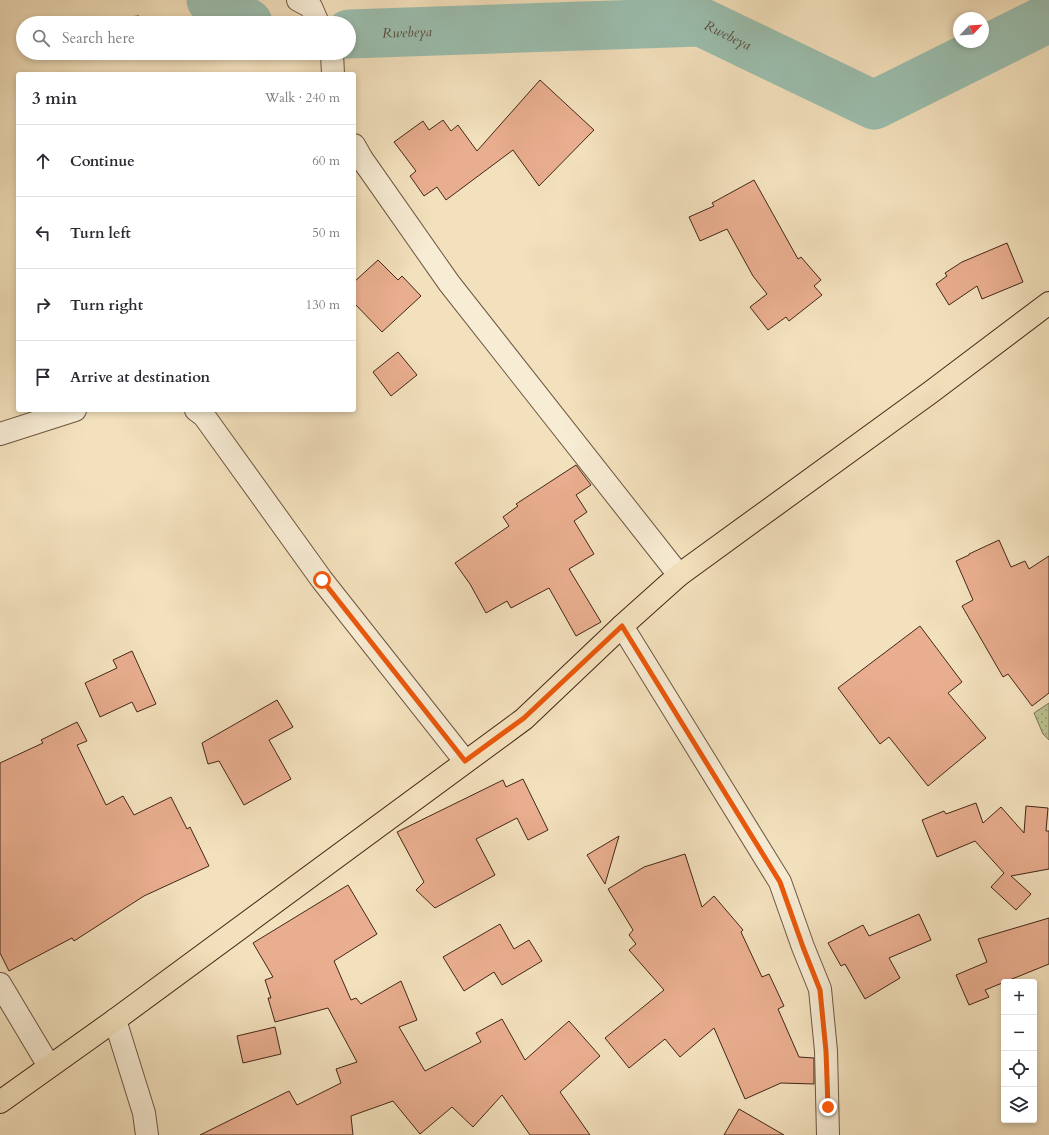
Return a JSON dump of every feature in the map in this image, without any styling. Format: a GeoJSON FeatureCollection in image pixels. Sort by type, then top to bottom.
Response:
{"type":"FeatureCollection","features":[{"type":"Feature","properties":{"kind":"main road"},"geometry":{"type":"LineString","coordinates":[[0,1102],[115,1020],[524,718],[679,575],[931,392],[1049,302]]}},
{"type":"Feature","properties":{"kind":"street"},"geometry":{"type":"LineString","coordinates":[[332,60],[333,72]]}},
{"type":"Feature","properties":{"kind":"street"},"geometry":{"type":"LineString","coordinates":[[356,148],[449,283],[679,575]]}},
{"type":"Feature","properties":{"kind":"street"},"geometry":{"type":"LineString","coordinates":[[0,434],[69,412]]}},
{"type":"Feature","properties":{"kind":"street"},"geometry":{"type":"LineString","coordinates":[[199,412],[204,416],[322,580],[465,761]]}},
{"type":"Feature","properties":{"kind":"street"},"geometry":{"type":"LineString","coordinates":[[622,626],[780,882],[820,990],[826,1051],[828,1135]]}},
{"type":"Feature","properties":{"kind":"street"},"geometry":{"type":"LineString","coordinates":[[0,984],[49,1066]]}},
{"type":"Feature","properties":{"kind":"street"},"geometry":{"type":"LineString","coordinates":[[115,1020],[144,1113],[147,1135]]}},
{"type":"Feature","properties":{"kind":"green space"},"geometry":{"type":"Polygon","coordinates":[[[1049,703],[1049,740],[1043,734],[1034,713],[1049,703]]]}},
{"type":"Feature","properties":{"kind":"building"},"geometry":{"type":"Polygon","coordinates":[[[540,80],[594,130],[539,186],[513,150],[446,200],[437,187],[424,196],[410,176],[416,171],[394,142],[423,121],[429,130],[443,120],[451,131],[458,125],[477,151],[540,80]]]}},
{"type":"Feature","properties":{"kind":"building"},"geometry":{"type":"Polygon","coordinates":[[[754,180],[798,259],[801,257],[821,280],[814,286],[822,295],[789,321],[786,317],[768,330],[750,307],[767,294],[753,276],[727,229],[700,241],[689,217],[714,206],[712,203],[754,180]]]}},
{"type":"Feature","properties":{"kind":"building"},"geometry":{"type":"Polygon","coordinates":[[[1007,243],[1023,282],[982,299],[977,286],[949,305],[936,284],[947,276],[945,273],[962,262],[1007,243]]]}},
{"type":"Feature","properties":{"kind":"building"},"geometry":{"type":"Polygon","coordinates":[[[378,260],[398,280],[402,276],[421,296],[382,332],[356,305],[356,280],[378,260]]]}},
{"type":"Feature","properties":{"kind":"building"},"geometry":{"type":"Polygon","coordinates":[[[398,352],[417,375],[391,396],[373,372],[398,352]]]}},
{"type":"Feature","properties":{"kind":"building"},"geometry":{"type":"Polygon","coordinates":[[[576,465],[591,485],[576,495],[587,512],[574,521],[594,554],[569,569],[601,622],[576,636],[549,588],[511,608],[507,601],[486,613],[470,584],[455,563],[509,526],[503,517],[518,506],[516,504],[576,465]]]}},
{"type":"Feature","properties":{"kind":"building"},"geometry":{"type":"Polygon","coordinates":[[[999,540],[1011,567],[1025,561],[1029,569],[1049,556],[1049,693],[1032,706],[1008,674],[1003,677],[962,606],[973,600],[956,561],[999,540]]]}},
{"type":"Feature","properties":{"kind":"building"},"geometry":{"type":"Polygon","coordinates":[[[920,626],[962,682],[948,693],[986,738],[928,786],[889,737],[880,744],[838,688],[920,626]]]}},
{"type":"Feature","properties":{"kind":"building"},"geometry":{"type":"Polygon","coordinates":[[[132,651],[156,704],[137,712],[132,702],[100,717],[85,683],[117,668],[113,660],[132,651]]]}},
{"type":"Feature","properties":{"kind":"building"},"geometry":{"type":"Polygon","coordinates":[[[277,700],[293,727],[269,740],[291,779],[244,805],[219,761],[208,764],[202,743],[277,700]]]}},
{"type":"Feature","properties":{"kind":"building"},"geometry":{"type":"Polygon","coordinates":[[[77,722],[87,741],[77,745],[106,805],[123,796],[134,815],[171,797],[187,829],[190,827],[209,866],[144,896],[74,941],[72,938],[9,971],[0,953],[0,763],[43,743],[41,740],[77,722]]]}},
{"type":"Feature","properties":{"kind":"building"},"geometry":{"type":"Polygon","coordinates":[[[523,779],[548,830],[528,840],[517,818],[476,839],[495,875],[435,908],[416,890],[424,882],[397,832],[503,780],[506,787],[523,779]]]}},
{"type":"Feature","properties":{"kind":"building"},"geometry":{"type":"Polygon","coordinates":[[[976,803],[983,823],[1001,807],[1024,833],[1026,806],[1048,808],[1046,831],[1049,831],[1049,869],[1011,876],[1031,894],[1016,910],[991,887],[1004,873],[975,841],[937,857],[922,820],[944,811],[946,814],[976,803]]]}},
{"type":"Feature","properties":{"kind":"building"},"geometry":{"type":"Polygon","coordinates":[[[619,836],[605,884],[587,855],[619,836]]]}},
{"type":"Feature","properties":{"kind":"building"},"geometry":{"type":"Polygon","coordinates":[[[685,854],[702,907],[714,896],[743,930],[741,932],[762,977],[769,974],[784,1006],[778,1009],[799,1057],[814,1058],[814,1084],[781,1083],[745,1099],[714,1028],[680,1057],[665,1039],[629,1068],[605,1038],[664,990],[629,950],[636,944],[629,935],[633,930],[608,889],[644,867],[685,854]]]}},
{"type":"Feature","properties":{"kind":"building"},"geometry":{"type":"Polygon","coordinates":[[[348,885],[377,934],[334,961],[351,1000],[356,998],[361,1004],[401,981],[417,1020],[399,1027],[425,1071],[481,1042],[476,1033],[502,1019],[525,1060],[569,1021],[600,1056],[560,1092],[590,1135],[530,1135],[502,1095],[473,1127],[452,1107],[420,1134],[393,1101],[351,1116],[353,1135],[200,1135],[289,1091],[297,1105],[341,1083],[336,1069],[357,1062],[328,1008],[275,1022],[268,998],[271,998],[265,980],[273,977],[253,943],[348,885]]]}},
{"type":"Feature","properties":{"kind":"building"},"geometry":{"type":"Polygon","coordinates":[[[919,914],[931,940],[889,958],[900,978],[865,999],[845,964],[841,966],[828,943],[863,925],[869,936],[919,914]]]}},
{"type":"Feature","properties":{"kind":"building"},"geometry":{"type":"Polygon","coordinates":[[[1049,918],[1049,964],[1012,979],[1001,979],[1001,984],[985,990],[989,997],[969,1005],[956,975],[987,962],[978,939],[1049,918]]]}},
{"type":"Feature","properties":{"kind":"building"},"geometry":{"type":"Polygon","coordinates":[[[500,924],[514,949],[529,940],[542,961],[502,985],[494,972],[464,991],[443,957],[500,924]]]}},
{"type":"Feature","properties":{"kind":"building"},"geometry":{"type":"Polygon","coordinates":[[[275,1027],[281,1054],[243,1063],[237,1036],[275,1027]]]}},
{"type":"Feature","properties":{"kind":"building"},"geometry":{"type":"Polygon","coordinates":[[[739,1109],[784,1135],[724,1135],[739,1109]]]}},
{"type":"Feature","properties":{"kind":"waterway","name":"Rwebeya"},"geometry":{"type":"LineString","coordinates":[[211,0],[237,16]]}},
{"type":"Feature","properties":{"kind":"waterway","name":"Rwebeya"},"geometry":{"type":"LineString","coordinates":[[356,34],[701,22],[874,105],[1049,18]]}},
{"type":"Feature","properties":{"kind":"route"},"geometry":{"type":"LineString","coordinates":[[322,580],[465,761],[524,718],[622,626],[780,882],[820,990],[826,1051],[828,1107]]}}]}
